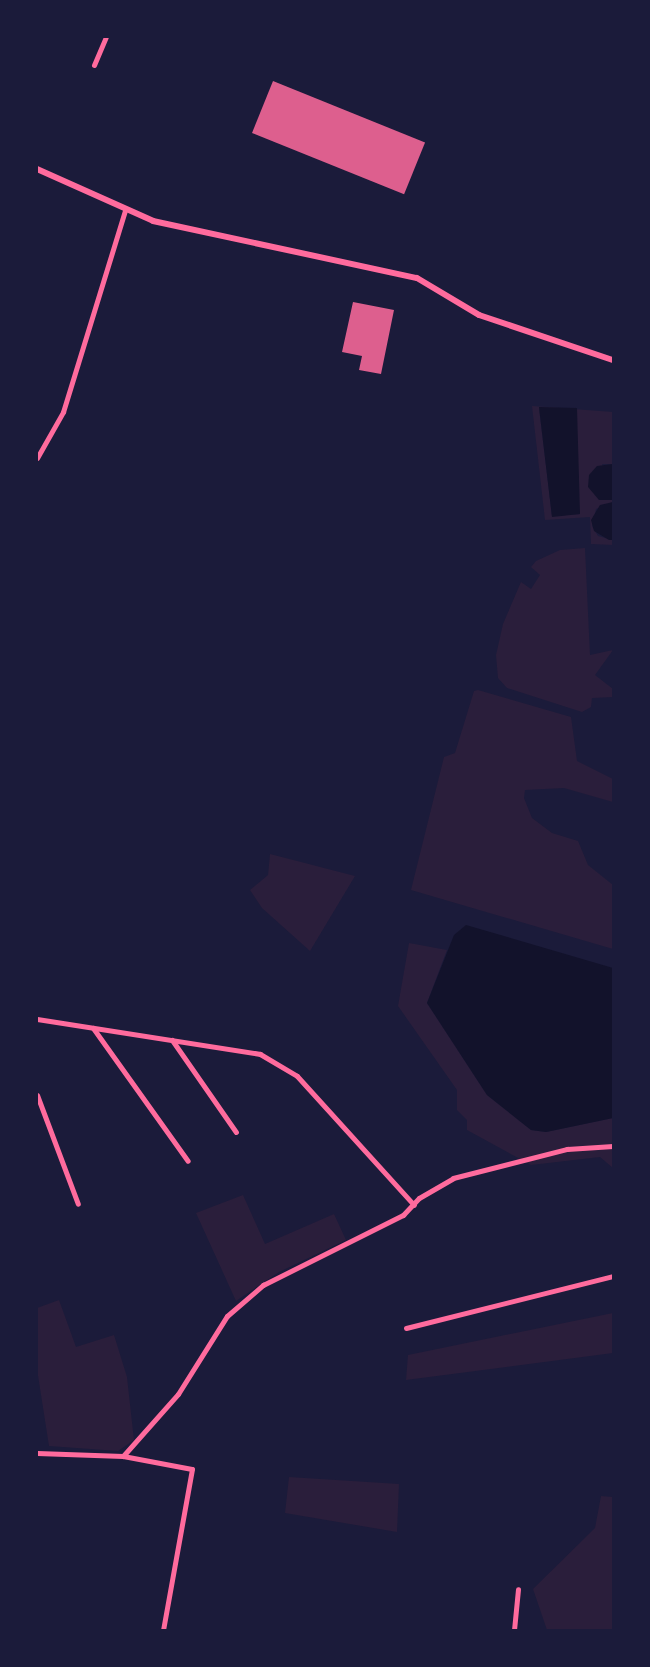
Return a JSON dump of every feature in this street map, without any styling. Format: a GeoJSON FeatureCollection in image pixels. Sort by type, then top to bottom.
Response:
{"type":"FeatureCollection","features":[{"type":"Feature","properties":{"kind":"street"},"geometry":{"type":"LineString","coordinates":[[94,65],[106,37]]}},
{"type":"Feature","properties":{"kind":"street"},"geometry":{"type":"LineString","coordinates":[[37,169],[125,210],[181,228],[417,278],[480,315],[613,360]]}},
{"type":"Feature","properties":{"kind":"street"},"geometry":{"type":"LineString","coordinates":[[37,458],[63,412],[125,210]]}},
{"type":"Feature","properties":{"kind":"street"},"geometry":{"type":"LineString","coordinates":[[37,1019],[260,1054],[297,1076],[414,1205]]}},
{"type":"Feature","properties":{"kind":"street"},"geometry":{"type":"LineString","coordinates":[[93,1028],[188,1161]]}},
{"type":"Feature","properties":{"kind":"street"},"geometry":{"type":"LineString","coordinates":[[172,1040],[236,1132]]}},
{"type":"Feature","properties":{"kind":"street"},"geometry":{"type":"LineString","coordinates":[[37,1095],[78,1204]]}},
{"type":"Feature","properties":{"kind":"street"},"geometry":{"type":"LineString","coordinates":[[123,1456],[163,1413],[216,1332],[242,1301],[295,1267],[403,1215],[453,1178],[567,1149],[613,1146]]}},
{"type":"Feature","properties":{"kind":"street"},"geometry":{"type":"LineString","coordinates":[[406,1328],[613,1276]]}},
{"type":"Feature","properties":{"kind":"street"},"geometry":{"type":"LineString","coordinates":[[37,1453],[123,1456],[192,1469],[163,1630]]}},
{"type":"Feature","properties":{"kind":"street"},"geometry":{"type":"LineString","coordinates":[[514,1630],[518,1589]]}},
{"type":"Feature","properties":{"kind":"shaded area"},"geometry":{"type":"Polygon","coordinates":[[[532,406],[613,412],[613,464],[602,464],[613,502],[596,509],[592,526],[598,536],[613,540],[613,545],[591,544],[590,517],[545,520],[532,406]],[[539,408],[552,516],[580,514],[539,408]]]}},
{"type":"Feature","properties":{"kind":"shaded area"},"geometry":{"type":"Polygon","coordinates":[[[539,407],[577,408],[580,514],[552,517],[539,407]]]}},
{"type":"Feature","properties":{"kind":"shaded area"},"geometry":{"type":"Polygon","coordinates":[[[613,464],[613,500],[599,500],[588,487],[589,475],[597,466],[613,464]]]}},
{"type":"Feature","properties":{"kind":"shaded area"},"geometry":{"type":"Polygon","coordinates":[[[613,502],[613,540],[609,540],[594,531],[591,520],[600,505],[613,502]]]}},
{"type":"Feature","properties":{"kind":"shaded area"},"geometry":{"type":"Polygon","coordinates":[[[585,548],[590,655],[613,650],[595,675],[613,689],[613,697],[592,698],[591,707],[582,712],[507,688],[498,678],[496,655],[503,624],[521,582],[531,589],[540,575],[531,567],[536,561],[560,550],[585,548]]]}},
{"type":"Feature","properties":{"kind":"shaded area"},"geometry":{"type":"Polygon","coordinates":[[[474,691],[571,717],[577,761],[613,779],[613,802],[564,788],[525,790],[524,798],[532,818],[552,833],[578,841],[588,865],[613,885],[613,949],[411,890],[444,757],[455,753],[474,691]]]}},
{"type":"Feature","properties":{"kind":"shaded area"},"geometry":{"type":"Polygon","coordinates":[[[270,854],[355,876],[310,951],[262,908],[250,890],[268,875],[270,854]]]}},
{"type":"Feature","properties":{"kind":"shaded area"},"geometry":{"type":"Polygon","coordinates":[[[466,925],[613,968],[613,1118],[546,1132],[531,1130],[487,1095],[427,1003],[454,935],[466,925]]]}},
{"type":"Feature","properties":{"kind":"shaded area"},"geometry":{"type":"Polygon","coordinates":[[[409,943],[447,950],[427,1003],[487,1095],[531,1130],[546,1132],[613,1118],[613,1168],[600,1157],[531,1165],[467,1130],[467,1120],[457,1110],[457,1090],[398,1006],[409,943]]]}},
{"type":"Feature","properties":{"kind":"shaded area"},"geometry":{"type":"Polygon","coordinates":[[[243,1195],[265,1244],[334,1214],[346,1240],[279,1272],[236,1301],[196,1213],[243,1195]]]}},
{"type":"Feature","properties":{"kind":"shaded area"},"geometry":{"type":"Polygon","coordinates":[[[59,1300],[76,1347],[114,1335],[127,1377],[134,1440],[118,1451],[49,1446],[37,1369],[37,1308],[59,1300]]]}},
{"type":"Feature","properties":{"kind":"shaded area"},"geometry":{"type":"Polygon","coordinates":[[[613,1313],[613,1353],[406,1380],[408,1355],[613,1313]]]}},
{"type":"Feature","properties":{"kind":"shaded area"},"geometry":{"type":"Polygon","coordinates":[[[289,1477],[399,1484],[397,1532],[285,1513],[289,1477]]]}},
{"type":"Feature","properties":{"kind":"shaded area"},"geometry":{"type":"Polygon","coordinates":[[[601,1496],[613,1497],[613,1630],[547,1630],[533,1589],[595,1528],[601,1496]]]}},
{"type":"Feature","properties":{"kind":"building"},"geometry":{"type":"Polygon","coordinates":[[[273,81],[425,142],[404,194],[252,133],[273,81]]]}},
{"type":"Feature","properties":{"kind":"building"},"geometry":{"type":"Polygon","coordinates":[[[353,302],[394,310],[381,374],[359,370],[362,356],[342,352],[353,302]]]}}]}
